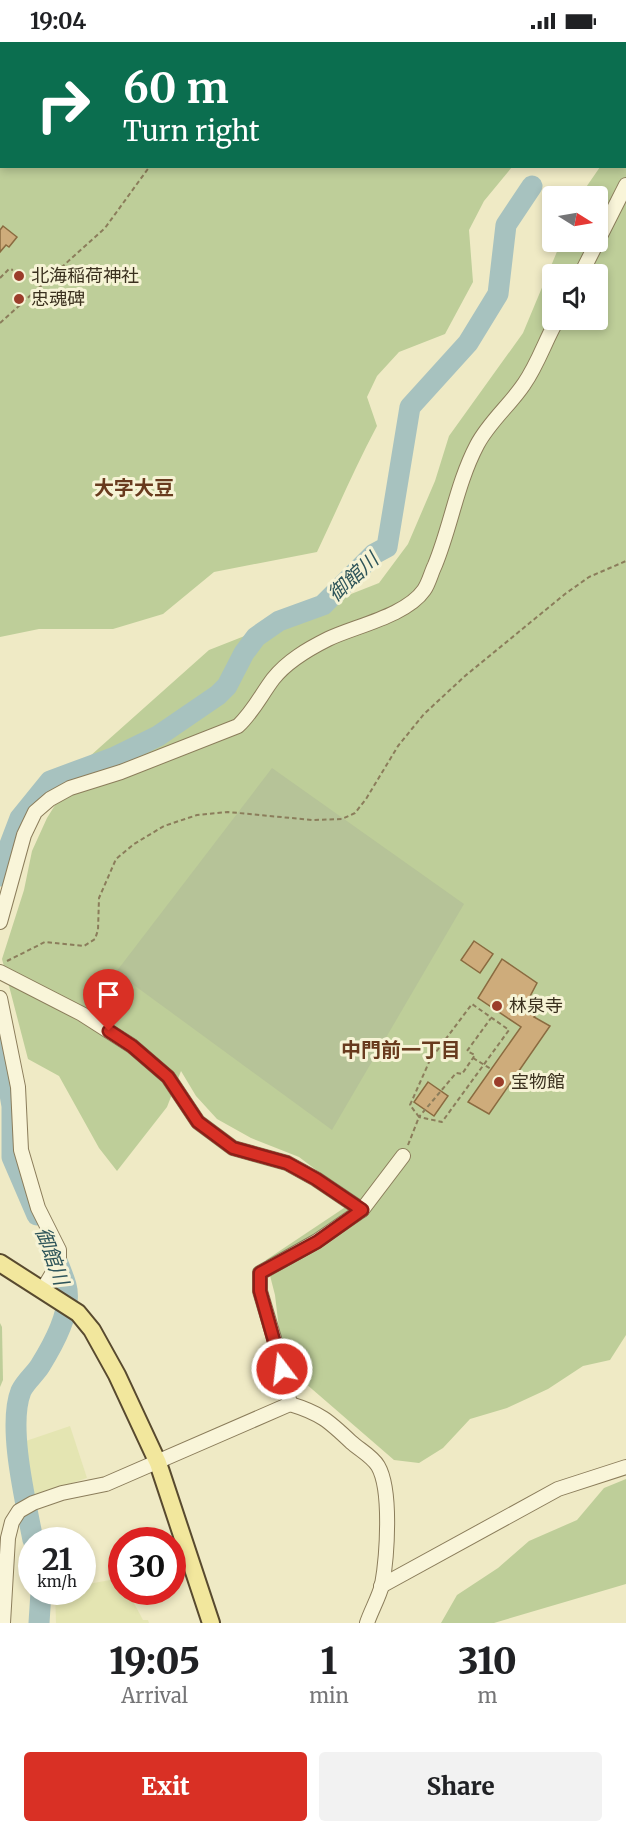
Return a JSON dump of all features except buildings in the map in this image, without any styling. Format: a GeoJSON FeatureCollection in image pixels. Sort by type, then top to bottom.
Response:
{"type":"FeatureCollection","features":[{"type":"Feature","properties":{"kind":"main road"},"geometry":{"type":"LineString","coordinates":[[0,1263],[78,1313],[92,1329],[117,1375],[158,1463],[211,1623]]}},
{"type":"Feature","properties":{"kind":"street"},"geometry":{"type":"LineString","coordinates":[[586,264],[626,185]]}},
{"type":"Feature","properties":{"kind":"street"},"geometry":{"type":"LineString","coordinates":[[0,922],[24,835],[34,812],[50,799],[70,788],[121,772],[238,726],[250,714],[274,678],[294,658],[329,639],[376,621],[405,606],[423,590],[444,543],[457,498],[477,445],[523,386],[538,362],[552,330]]}},
{"type":"Feature","properties":{"kind":"street"},"geometry":{"type":"LineString","coordinates":[[0,972],[82,1014],[132,1046],[168,1077],[198,1122],[233,1148],[287,1163],[316,1179],[362,1210]]}},
{"type":"Feature","properties":{"kind":"street"},"geometry":{"type":"LineString","coordinates":[[0,998],[18,1087],[21,1150],[38,1208],[58,1250],[59,1259],[43,1289]]}},
{"type":"Feature","properties":{"kind":"street"},"geometry":{"type":"LineString","coordinates":[[290,1404],[279,1355],[260,1291],[260,1273],[317,1242],[362,1210],[403,1156]]}},
{"type":"Feature","properties":{"kind":"street"},"geometry":{"type":"LineString","coordinates":[[3,1623],[9,1538],[12,1522],[19,1511],[33,1503],[62,1493],[106,1484],[290,1404],[319,1414],[378,1465],[385,1484],[386,1525],[381,1586],[367,1623]]}},
{"type":"Feature","properties":{"kind":"street"},"geometry":{"type":"LineString","coordinates":[[381,1586],[558,1489],[626,1467]]}},
{"type":"Feature","properties":{"kind":"path"},"geometry":{"type":"LineString","coordinates":[[0,323],[105,228],[149,168]]}},
{"type":"Feature","properties":{"kind":"path"},"geometry":{"type":"LineString","coordinates":[[0,278],[9,269],[13,270]]}},
{"type":"Feature","properties":{"kind":"path"},"geometry":{"type":"LineString","coordinates":[[0,965],[45,942],[84,946],[95,939],[98,930],[99,898],[116,859],[134,844],[164,826],[197,815],[228,812],[312,820],[342,819],[355,813],[398,746],[424,714],[465,676],[565,594],[589,577],[626,561]]}},
{"type":"Feature","properties":{"kind":"path"},"geometry":{"type":"LineString","coordinates":[[472,1004],[509,1030],[442,1122],[419,1117],[410,1105],[430,1060],[472,1004]]}},
{"type":"Feature","properties":{"kind":"path"},"geometry":{"type":"LineString","coordinates":[[403,1156],[419,1117],[456,1073],[462,1074],[475,1055],[467,1051],[491,1018]]}},
{"type":"Feature","properties":{"kind":"path"},"geometry":{"type":"LineString","coordinates":[[473,1058],[491,1069]]}},
{"type":"Feature","properties":{"kind":"green space"},"geometry":{"type":"Polygon","coordinates":[[[0,168],[511,168],[484,201],[469,230],[473,282],[445,334],[399,352],[377,376],[367,397],[377,426],[317,552],[214,572],[163,614],[113,629],[39,629],[0,637],[0,168]]]}},
{"type":"Feature","properties":{"kind":"green space"},"geometry":{"type":"Polygon","coordinates":[[[599,168],[626,168],[626,1335],[610,1360],[583,1366],[548,1389],[507,1408],[470,1419],[443,1448],[419,1463],[394,1460],[290,1370],[279,1329],[275,1295],[266,1260],[356,1200],[299,1157],[251,1138],[217,1119],[196,1096],[181,1071],[167,1107],[117,1171],[99,1148],[59,1076],[28,1059],[2,959],[24,890],[32,851],[47,818],[80,765],[209,650],[379,583],[408,544],[435,481],[449,436],[523,333],[542,288],[542,330],[608,330],[608,264],[552,264],[557,252],[608,252],[608,186],[587,186],[599,168]]]}},
{"type":"Feature","properties":{"kind":"green space"},"geometry":{"type":"Polygon","coordinates":[[[272,768],[464,904],[332,1130],[116,972],[272,768]]]}},
{"type":"Feature","properties":{"kind":"green space"},"geometry":{"type":"Polygon","coordinates":[[[0,1323],[3,1380],[0,1387],[0,1323]]]}},
{"type":"Feature","properties":{"kind":"green space"},"geometry":{"type":"Polygon","coordinates":[[[70,1426],[87,1478],[27,1498],[20,1443],[70,1426]]]}},
{"type":"Feature","properties":{"kind":"green space"},"geometry":{"type":"Polygon","coordinates":[[[626,1479],[626,1584],[494,1623],[441,1623],[457,1595],[498,1568],[529,1541],[577,1520],[604,1488],[626,1479]]]}},
{"type":"Feature","properties":{"kind":"green space"},"geometry":{"type":"Polygon","coordinates":[[[108,1580],[108,1605],[135,1605],[143,1620],[148,1620],[149,1623],[56,1623],[55,1605],[96,1605],[96,1583],[108,1580]]]}},
{"type":"Feature","properties":{"kind":"waterway","name":"御館川"},"geometry":{"type":"LineString","coordinates":[[0,876],[20,818],[50,781],[115,757],[158,736],[218,695],[227,686],[244,653],[256,637],[279,621],[323,605],[374,554],[387,547],[410,407],[468,343],[498,294],[506,225],[532,186]]}},
{"type":"Feature","properties":{"kind":"waterway","name":"御館川"},"geometry":{"type":"LineString","coordinates":[[0,1036],[12,1106],[12,1157],[37,1215]]}},
{"type":"Feature","properties":{"kind":"waterway","name":"御館川"},"geometry":{"type":"LineString","coordinates":[[30,1527],[19,1465],[17,1406],[25,1384],[51,1348],[67,1305],[66,1285],[51,1246]]}},
{"type":"Feature","properties":{"kind":"waterway","name":"御館川"},"geometry":{"type":"LineString","coordinates":[[39,1623],[40,1605]]}},
{"type":"Feature","properties":{"kind":"place","name":"北海稲荷神社"},"geometry":{"type":"Point","coordinates":[19,276]}},
{"type":"Feature","properties":{"kind":"place","name":"忠魂碑"},"geometry":{"type":"Point","coordinates":[19,299]}},
{"type":"Feature","properties":{"kind":"place","name":"林泉寺"},"geometry":{"type":"Point","coordinates":[497,1006]}},
{"type":"Feature","properties":{"kind":"place","name":"宝物館"},"geometry":{"type":"Point","coordinates":[499,1082]}},
{"type":"Feature","properties":{"kind":"district","name":"大字大豆"},"geometry":{"type":"Point","coordinates":[134,488]}},
{"type":"Feature","properties":{"kind":"district","name":"中門前一丁目"},"geometry":{"type":"Point","coordinates":[401,1050]}},
{"type":"Feature","properties":{"kind":"route"},"geometry":{"type":"LineString","coordinates":[[109,1031],[132,1046],[168,1077],[198,1122],[233,1148],[287,1163],[316,1179],[362,1210],[317,1242],[260,1273],[260,1291],[282,1369]]}}]}
